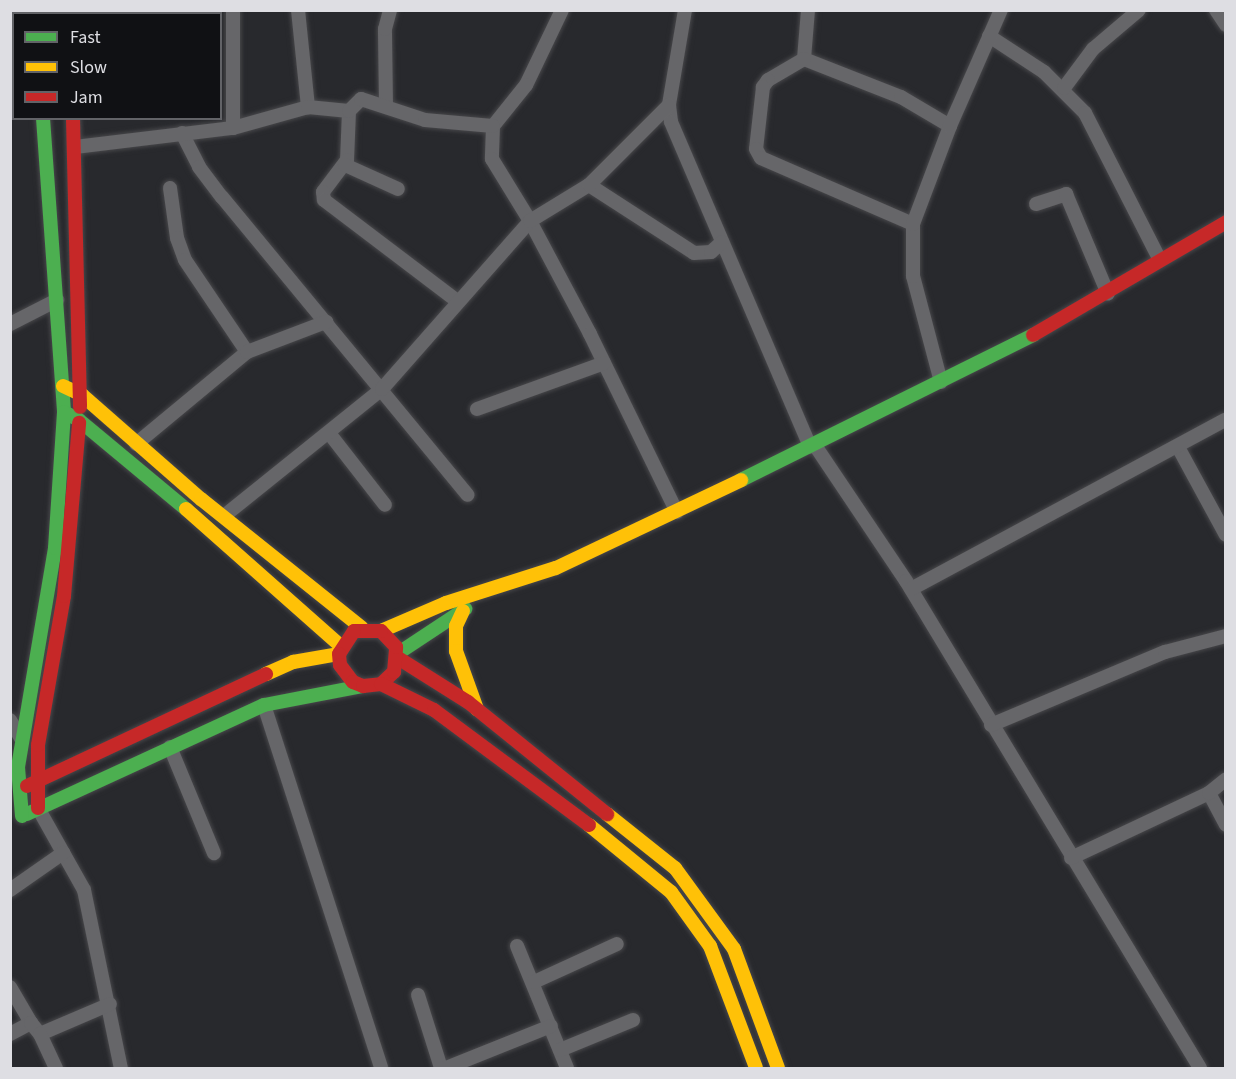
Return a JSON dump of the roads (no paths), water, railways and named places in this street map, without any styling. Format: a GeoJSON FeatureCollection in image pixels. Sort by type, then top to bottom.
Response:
{"type":"FeatureCollection","features":[{"type":"Feature","properties":{"kind":"main road"},"geometry":{"type":"LineString","coordinates":[[43,120],[65,441],[55,548],[14,793],[16,819],[264,705],[302,695],[381,684],[434,710],[470,734],[621,849],[671,892],[710,946],[756,1068]]}},
{"type":"Feature","properties":{"kind":"main road"},"geometry":{"type":"LineString","coordinates":[[38,808],[38,745],[64,596],[78,475],[82,395],[73,120]]}},
{"type":"Feature","properties":{"kind":"main road"},"geometry":{"type":"LineString","coordinates":[[381,631],[446,603],[483,594],[556,568],[677,512],[940,381],[1108,294],[1160,260],[1226,222]]}},
{"type":"Feature","properties":{"kind":"main road"},"geometry":{"type":"LineString","coordinates":[[63,386],[82,395],[136,444],[362,628]]}},
{"type":"Feature","properties":{"kind":"main road"},"geometry":{"type":"LineString","coordinates":[[64,412],[79,420],[264,575],[340,650],[345,675],[363,686]]}},
{"type":"Feature","properties":{"kind":"main road"},"geometry":{"type":"LineString","coordinates":[[381,684],[394,672],[398,656],[463,611],[483,594]]}},
{"type":"Feature","properties":{"kind":"main road"},"geometry":{"type":"LineString","coordinates":[[463,611],[456,626],[456,651],[477,709]]}},
{"type":"Feature","properties":{"kind":"main road"},"geometry":{"type":"LineString","coordinates":[[14,793],[293,662],[340,650],[354,631],[362,628],[381,631],[390,638],[398,656],[477,709],[639,837],[695,892],[734,949],[778,1068]]}},
{"type":"Feature","properties":{"kind":"street"},"geometry":{"type":"LineString","coordinates":[[233,10],[233,128]]}},
{"type":"Feature","properties":{"kind":"street"},"geometry":{"type":"LineString","coordinates":[[298,10],[308,106]]}},
{"type":"Feature","properties":{"kind":"street"},"geometry":{"type":"LineString","coordinates":[[386,105],[385,29],[390,10]]}},
{"type":"Feature","properties":{"kind":"street"},"geometry":{"type":"LineString","coordinates":[[562,10],[526,85],[493,126],[492,159],[530,221],[604,363],[677,512]]}},
{"type":"Feature","properties":{"kind":"street"},"geometry":{"type":"LineString","coordinates":[[685,10],[669,105],[670,122],[812,445],[910,589],[1200,1068]]}},
{"type":"Feature","properties":{"kind":"street"},"geometry":{"type":"LineString","coordinates":[[804,59],[808,10]]}},
{"type":"Feature","properties":{"kind":"street"},"geometry":{"type":"LineString","coordinates":[[940,381],[913,276],[913,224],[950,126],[1001,10]]}},
{"type":"Feature","properties":{"kind":"street"},"geometry":{"type":"LineString","coordinates":[[1064,88],[1093,49],[1139,10]]}},
{"type":"Feature","properties":{"kind":"street"},"geometry":{"type":"LineString","coordinates":[[988,36],[1064,88],[1085,114],[1160,260]]}},
{"type":"Feature","properties":{"kind":"street"},"geometry":{"type":"LineString","coordinates":[[804,59],[891,93],[950,126]]}},
{"type":"Feature","properties":{"kind":"street"},"geometry":{"type":"LineString","coordinates":[[804,59],[768,80],[763,87],[756,139],[761,158],[913,224]]}},
{"type":"Feature","properties":{"kind":"street"},"geometry":{"type":"LineString","coordinates":[[457,301],[327,204],[323,192],[345,165],[349,111],[361,99],[386,105],[425,120],[493,126]]}},
{"type":"Feature","properties":{"kind":"street"},"geometry":{"type":"LineString","coordinates":[[224,516],[382,389],[457,301],[530,221],[589,185],[669,105]]}},
{"type":"Feature","properties":{"kind":"street"},"geometry":{"type":"LineString","coordinates":[[75,147],[233,128],[308,106],[349,111]]}},
{"type":"Feature","properties":{"kind":"street"},"geometry":{"type":"LineString","coordinates":[[182,133],[199,167],[222,197],[468,495]]}},
{"type":"Feature","properties":{"kind":"street"},"geometry":{"type":"LineString","coordinates":[[345,165],[398,189]]}},
{"type":"Feature","properties":{"kind":"street"},"geometry":{"type":"LineString","coordinates":[[589,185],[694,253],[711,252],[722,242]]}},
{"type":"Feature","properties":{"kind":"street"},"geometry":{"type":"LineString","coordinates":[[170,188],[177,238],[185,260],[247,352]]}},
{"type":"Feature","properties":{"kind":"street"},"geometry":{"type":"LineString","coordinates":[[1036,204],[1066,194],[1108,294]]}},
{"type":"Feature","properties":{"kind":"street"},"geometry":{"type":"LineString","coordinates":[[10,324],[57,300]]}},
{"type":"Feature","properties":{"kind":"street"},"geometry":{"type":"LineString","coordinates":[[136,444],[247,352],[326,322]]}},
{"type":"Feature","properties":{"kind":"street"},"geometry":{"type":"LineString","coordinates":[[477,409],[604,363]]}},
{"type":"Feature","properties":{"kind":"street"},"geometry":{"type":"LineString","coordinates":[[910,589],[1225,420]]}},
{"type":"Feature","properties":{"kind":"street"},"geometry":{"type":"LineString","coordinates":[[329,433],[385,505]]}},
{"type":"Feature","properties":{"kind":"street"},"geometry":{"type":"LineString","coordinates":[[1178,447],[1226,535]]}},
{"type":"Feature","properties":{"kind":"street"},"geometry":{"type":"LineString","coordinates":[[992,725],[1165,652],[1226,636]]}},
{"type":"Feature","properties":{"kind":"street"},"geometry":{"type":"LineString","coordinates":[[264,705],[381,1068]]}},
{"type":"Feature","properties":{"kind":"street"},"geometry":{"type":"LineString","coordinates":[[10,720],[22,740]]}},
{"type":"Feature","properties":{"kind":"street"},"geometry":{"type":"LineString","coordinates":[[170,747],[214,853]]}},
{"type":"Feature","properties":{"kind":"street"},"geometry":{"type":"LineString","coordinates":[[1071,858],[1209,794],[1226,779]]}},
{"type":"Feature","properties":{"kind":"street"},"geometry":{"type":"LineString","coordinates":[[1209,794],[1226,825]]}},
{"type":"Feature","properties":{"kind":"street"},"geometry":{"type":"LineString","coordinates":[[38,808],[84,890],[110,1004],[121,1068]]}},
{"type":"Feature","properties":{"kind":"street"},"geometry":{"type":"LineString","coordinates":[[10,890],[63,852]]}},
{"type":"Feature","properties":{"kind":"street"},"geometry":{"type":"LineString","coordinates":[[534,982],[616,944]]}},
{"type":"Feature","properties":{"kind":"street"},"geometry":{"type":"LineString","coordinates":[[518,945],[567,1068]]}},
{"type":"Feature","properties":{"kind":"street"},"geometry":{"type":"LineString","coordinates":[[10,987],[36,1028],[56,1068]]}},
{"type":"Feature","properties":{"kind":"street"},"geometry":{"type":"LineString","coordinates":[[418,995],[441,1068]]}},
{"type":"Feature","properties":{"kind":"street"},"geometry":{"type":"LineString","coordinates":[[10,1034],[110,1004]]}},
{"type":"Feature","properties":{"kind":"street"},"geometry":{"type":"LineString","coordinates":[[560,1050],[633,1020]]}},
{"type":"Feature","properties":{"kind":"street"},"geometry":{"type":"LineString","coordinates":[[446,1068],[551,1026]]}}]}
